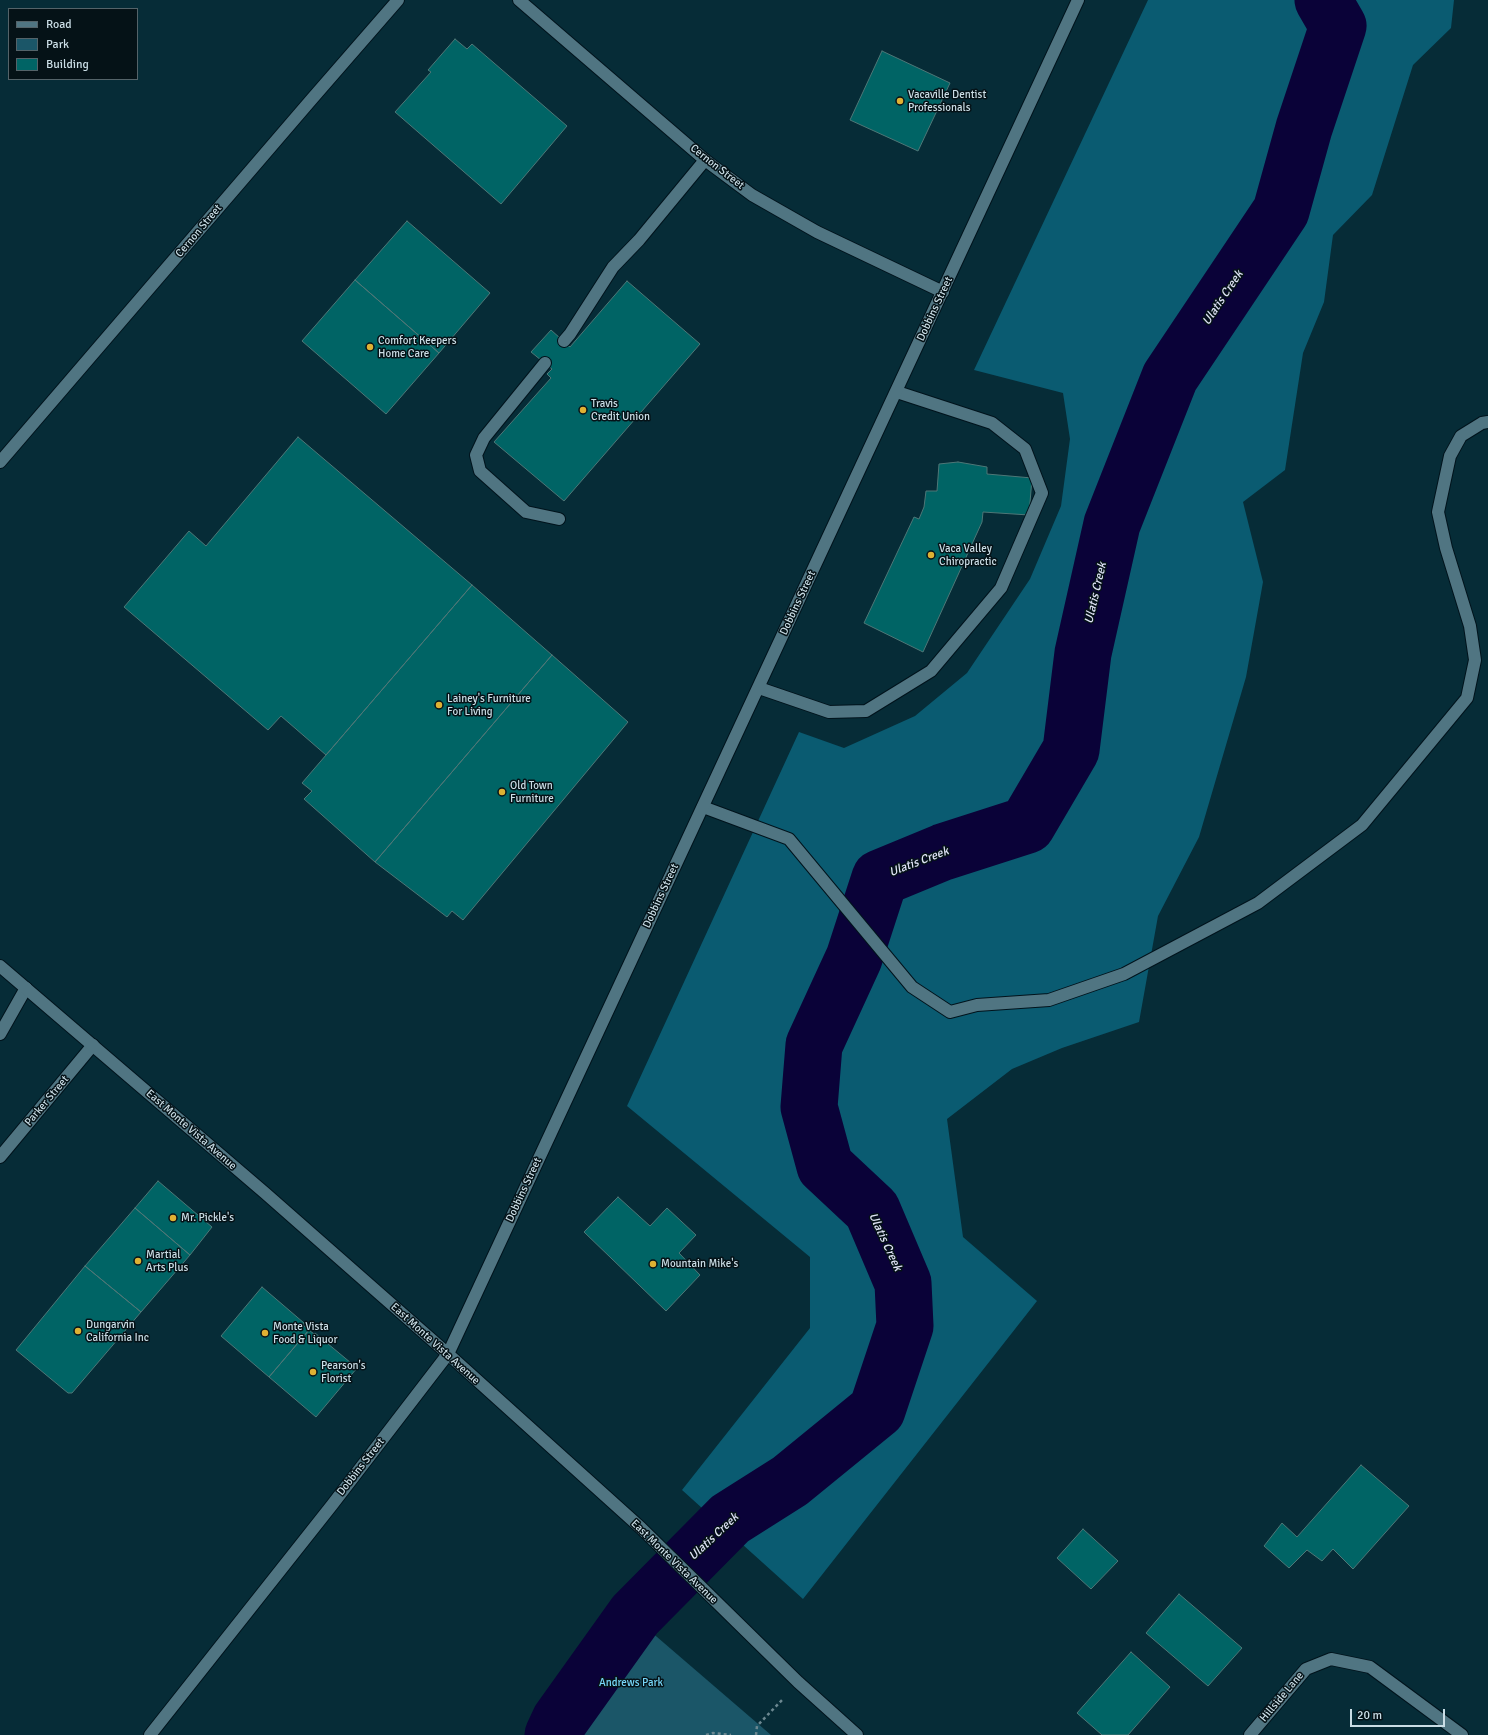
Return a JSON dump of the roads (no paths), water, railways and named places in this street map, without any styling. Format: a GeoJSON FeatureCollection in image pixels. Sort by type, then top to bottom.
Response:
{"type":"FeatureCollection","features":[{"type":"Feature","properties":{"kind":"street","name":"Cernon Street"},"geometry":{"type":"LineString","coordinates":[[0,462],[310,100],[398,0]]}},
{"type":"Feature","properties":{"kind":"street","name":"Cernon Street"},"geometry":{"type":"LineString","coordinates":[[519,0],[705,160],[752,195],[817,232],[943,292]]}},
{"type":"Feature","properties":{"kind":"street","name":"Dobbins Street"},"geometry":{"type":"LineString","coordinates":[[150,1735],[327,1511],[448,1354],[490,1260],[759,688],[1078,0]]}},
{"type":"Feature","properties":{"kind":"street"},"geometry":{"type":"LineString","coordinates":[[564,341],[613,267],[639,240],[705,160]]}},
{"type":"Feature","properties":{"kind":"street"},"geometry":{"type":"LineString","coordinates":[[545,363],[484,438],[476,456],[480,471],[526,512],[559,519]]}},
{"type":"Feature","properties":{"kind":"street"},"geometry":{"type":"LineString","coordinates":[[759,688],[829,712],[866,711],[931,671],[1001,588],[1042,493],[1025,449],[992,423],[897,392]]}},
{"type":"Feature","properties":{"kind":"street"},"geometry":{"type":"LineString","coordinates":[[703,807],[789,839],[912,986],[950,1012],[977,1005],[1049,1000],[1124,974],[1258,903],[1362,825],[1467,698],[1475,660],[1470,626],[1446,548],[1438,512],[1450,456],[1461,436],[1482,423],[1488,422]]}},
{"type":"Feature","properties":{"kind":"street","name":"East Monte Vista Avenue"},"geometry":{"type":"LineString","coordinates":[[0,966],[265,1193],[448,1354],[641,1528],[798,1682],[857,1735]]}},
{"type":"Feature","properties":{"kind":"street"},"geometry":{"type":"LineString","coordinates":[[0,1034],[26,988]]}},
{"type":"Feature","properties":{"kind":"street","name":"Parker Street"},"geometry":{"type":"LineString","coordinates":[[0,1157],[93,1045]]}},
{"type":"Feature","properties":{"kind":"street","name":"Hillside Lane"},"geometry":{"type":"LineString","coordinates":[[1250,1735],[1306,1669],[1331,1658],[1370,1667],[1462,1735]]}},
{"type":"Feature","properties":{"kind":"waterway","name":"Ulatis Creek"},"geometry":{"type":"LineString","coordinates":[[553,1735],[560,1720],[635,1615],[730,1519],[790,1481],[877,1410],[905,1326],[903,1283],[872,1210],[825,1166],[809,1107],[814,1045],[854,958],[880,878],[943,852],[1027,825],[1071,750],[1083,653],[1112,524],[1170,377],[1281,211],[1304,128],[1338,26],[1323,0]]}},
{"type":"Feature","properties":{"kind":"place","name":"Vacaville Dentist Professionals"},"geometry":{"type":"Point","coordinates":[900,101]}},
{"type":"Feature","properties":{"kind":"place","name":"Comfort Keepers Home Care"},"geometry":{"type":"Point","coordinates":[370,347]}},
{"type":"Feature","properties":{"kind":"place","name":"Travis Credit Union"},"geometry":{"type":"Point","coordinates":[583,410]}},
{"type":"Feature","properties":{"kind":"place","name":"Vaca Valley Chiropractic"},"geometry":{"type":"Point","coordinates":[931,555]}},
{"type":"Feature","properties":{"kind":"place","name":"Lainey's Furniture For Living"},"geometry":{"type":"Point","coordinates":[439,705]}},
{"type":"Feature","properties":{"kind":"place","name":"Old Town Furniture"},"geometry":{"type":"Point","coordinates":[502,792]}},
{"type":"Feature","properties":{"kind":"place","name":"Mr. Pickle's"},"geometry":{"type":"Point","coordinates":[173,1218]}},
{"type":"Feature","properties":{"kind":"place","name":"Martial Arts Plus"},"geometry":{"type":"Point","coordinates":[138,1261]}},
{"type":"Feature","properties":{"kind":"place","name":"Mountain Mike's"},"geometry":{"type":"Point","coordinates":[653,1264]}},
{"type":"Feature","properties":{"kind":"place","name":"Dungarvin California Inc"},"geometry":{"type":"Point","coordinates":[78,1331]}},
{"type":"Feature","properties":{"kind":"place","name":"Monte Vista Food & Liquor"},"geometry":{"type":"Point","coordinates":[265,1333]}},
{"type":"Feature","properties":{"kind":"place","name":"Pearson's Florist"},"geometry":{"type":"Point","coordinates":[313,1372]}},
{"type":"Feature","properties":{"kind":"park label","name":"Andrews Park"},"geometry":{"type":"Point","coordinates":[631,1683]}}]}
